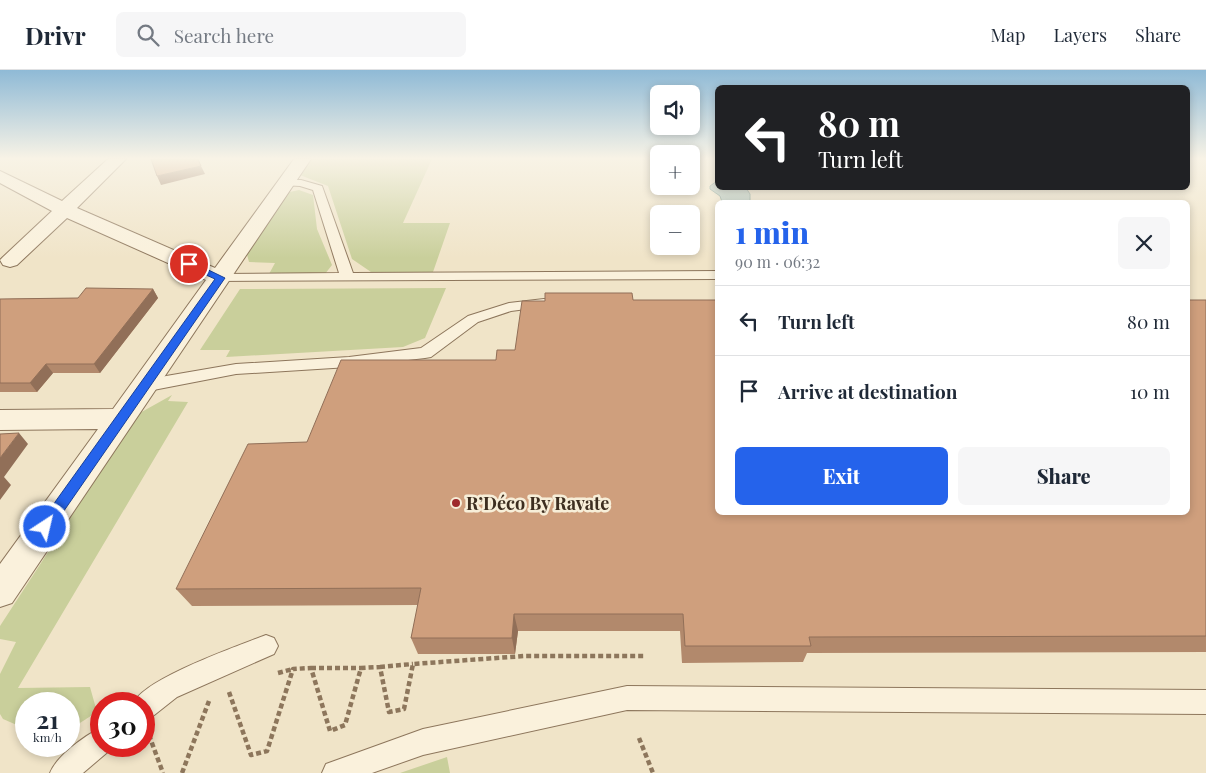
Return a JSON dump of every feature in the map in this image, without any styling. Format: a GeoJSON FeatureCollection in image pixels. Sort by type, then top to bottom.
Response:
{"type":"FeatureCollection","features":[{"type":"Feature","properties":{"kind":"street"},"geometry":{"type":"LineString","coordinates":[[30,192],[65,210],[220,278]]}},
{"type":"Feature","properties":{"kind":"street"},"geometry":{"type":"LineString","coordinates":[[10,261],[84,192]]}},
{"type":"Feature","properties":{"kind":"street"},"geometry":{"type":"LineString","coordinates":[[1,590],[280,192]]}},
{"type":"Feature","properties":{"kind":"street"},"geometry":{"type":"LineString","coordinates":[[0,420],[120,419]]}},
{"type":"Feature","properties":{"kind":"lane"},"geometry":{"type":"LineString","coordinates":[[319,192],[347,277]]}},
{"type":"Feature","properties":{"kind":"lane"},"geometry":{"type":"LineString","coordinates":[[220,278],[715,275]]}},
{"type":"Feature","properties":{"kind":"lane"},"geometry":{"type":"LineString","coordinates":[[143,386],[236,369],[349,362],[425,353],[473,319],[509,307],[560,302]]}},
{"type":"Feature","properties":{"kind":"lane"},"geometry":{"type":"LineString","coordinates":[[155,698],[168,688],[266,646]]}},
{"type":"Feature","properties":{"kind":"lane"},"geometry":{"type":"LineString","coordinates":[[335,773],[423,742],[627,698],[1206,702]]}},
{"type":"Feature","properties":{"kind":"lane"},"geometry":{"type":"LineString","coordinates":[[63,773],[90,750]]}},
{"type":"Feature","properties":{"kind":"path"},"geometry":{"type":"LineString","coordinates":[[227,686],[252,755],[266,751],[293,669],[380,667],[524,656],[644,656]]}},
{"type":"Feature","properties":{"kind":"path"},"geometry":{"type":"LineString","coordinates":[[380,667],[388,712],[404,708],[413,664]]}},
{"type":"Feature","properties":{"kind":"path"},"geometry":{"type":"LineString","coordinates":[[311,668],[330,731],[345,725],[361,668]]}},
{"type":"Feature","properties":{"kind":"path"},"geometry":{"type":"LineString","coordinates":[[182,773],[212,692]]}},
{"type":"Feature","properties":{"kind":"path"},"geometry":{"type":"LineString","coordinates":[[639,738],[653,773]]}},
{"type":"Feature","properties":{"kind":"path"},"geometry":{"type":"LineString","coordinates":[[155,751],[163,773]]}},
{"type":"Feature","properties":{"kind":"green space"},"geometry":{"type":"Polygon","coordinates":[[[304,192],[313,195],[317,229],[332,265],[325,274],[269,274],[275,263],[249,262],[246,251],[285,193],[304,192]]]}},
{"type":"Feature","properties":{"kind":"green space"},"geometry":{"type":"Polygon","coordinates":[[[330,192],[417,192],[403,223],[450,223],[433,272],[371,272],[352,259],[330,192]]]}},
{"type":"Feature","properties":{"kind":"green space"},"geometry":{"type":"Polygon","coordinates":[[[446,288],[425,338],[403,347],[226,357],[230,350],[200,350],[240,289],[446,288]]]}},
{"type":"Feature","properties":{"kind":"green space"},"geometry":{"type":"Polygon","coordinates":[[[172,395],[168,401],[188,402],[18,688],[90,687],[90,716],[80,723],[80,692],[15,692],[15,724],[3,719],[0,714],[0,674],[16,642],[0,639],[0,626],[138,414],[172,395]]]}},
{"type":"Feature","properties":{"kind":"green space"},"geometry":{"type":"Polygon","coordinates":[[[447,757],[450,773],[400,773],[447,757]]]}},
{"type":"Feature","properties":{"kind":"water"},"geometry":{"type":"Polygon","coordinates":[[[714,192],[749,192],[750,200],[721,200],[720,196],[714,192]]]}},
{"type":"Feature","properties":{"kind":"building"},"geometry":{"type":"Polygon","coordinates":[[[86,288],[153,289],[94,364],[46,364],[30,383],[0,383],[0,299],[78,298],[86,288]]]}},
{"type":"Feature","properties":{"kind":"building"},"geometry":{"type":"Polygon","coordinates":[[[545,293],[632,293],[633,300],[715,300],[715,515],[1190,515],[1190,300],[1206,300],[1206,636],[809,637],[811,646],[685,646],[683,614],[514,614],[512,638],[411,638],[421,588],[176,589],[248,444],[307,442],[341,360],[496,360],[497,350],[515,350],[522,301],[545,301],[545,293]]]}},
{"type":"Feature","properties":{"kind":"building"},"geometry":{"type":"Polygon","coordinates":[[[19,433],[0,458],[0,434],[19,433]]]}},
{"type":"Feature","properties":{"kind":"place","name":"R’Déco By Ravate"},"geometry":{"type":"Point","coordinates":[456,503]}},
{"type":"Feature","properties":{"kind":"route"},"geometry":{"type":"LineString","coordinates":[[45,527],[220,278],[189,264]]}}]}
